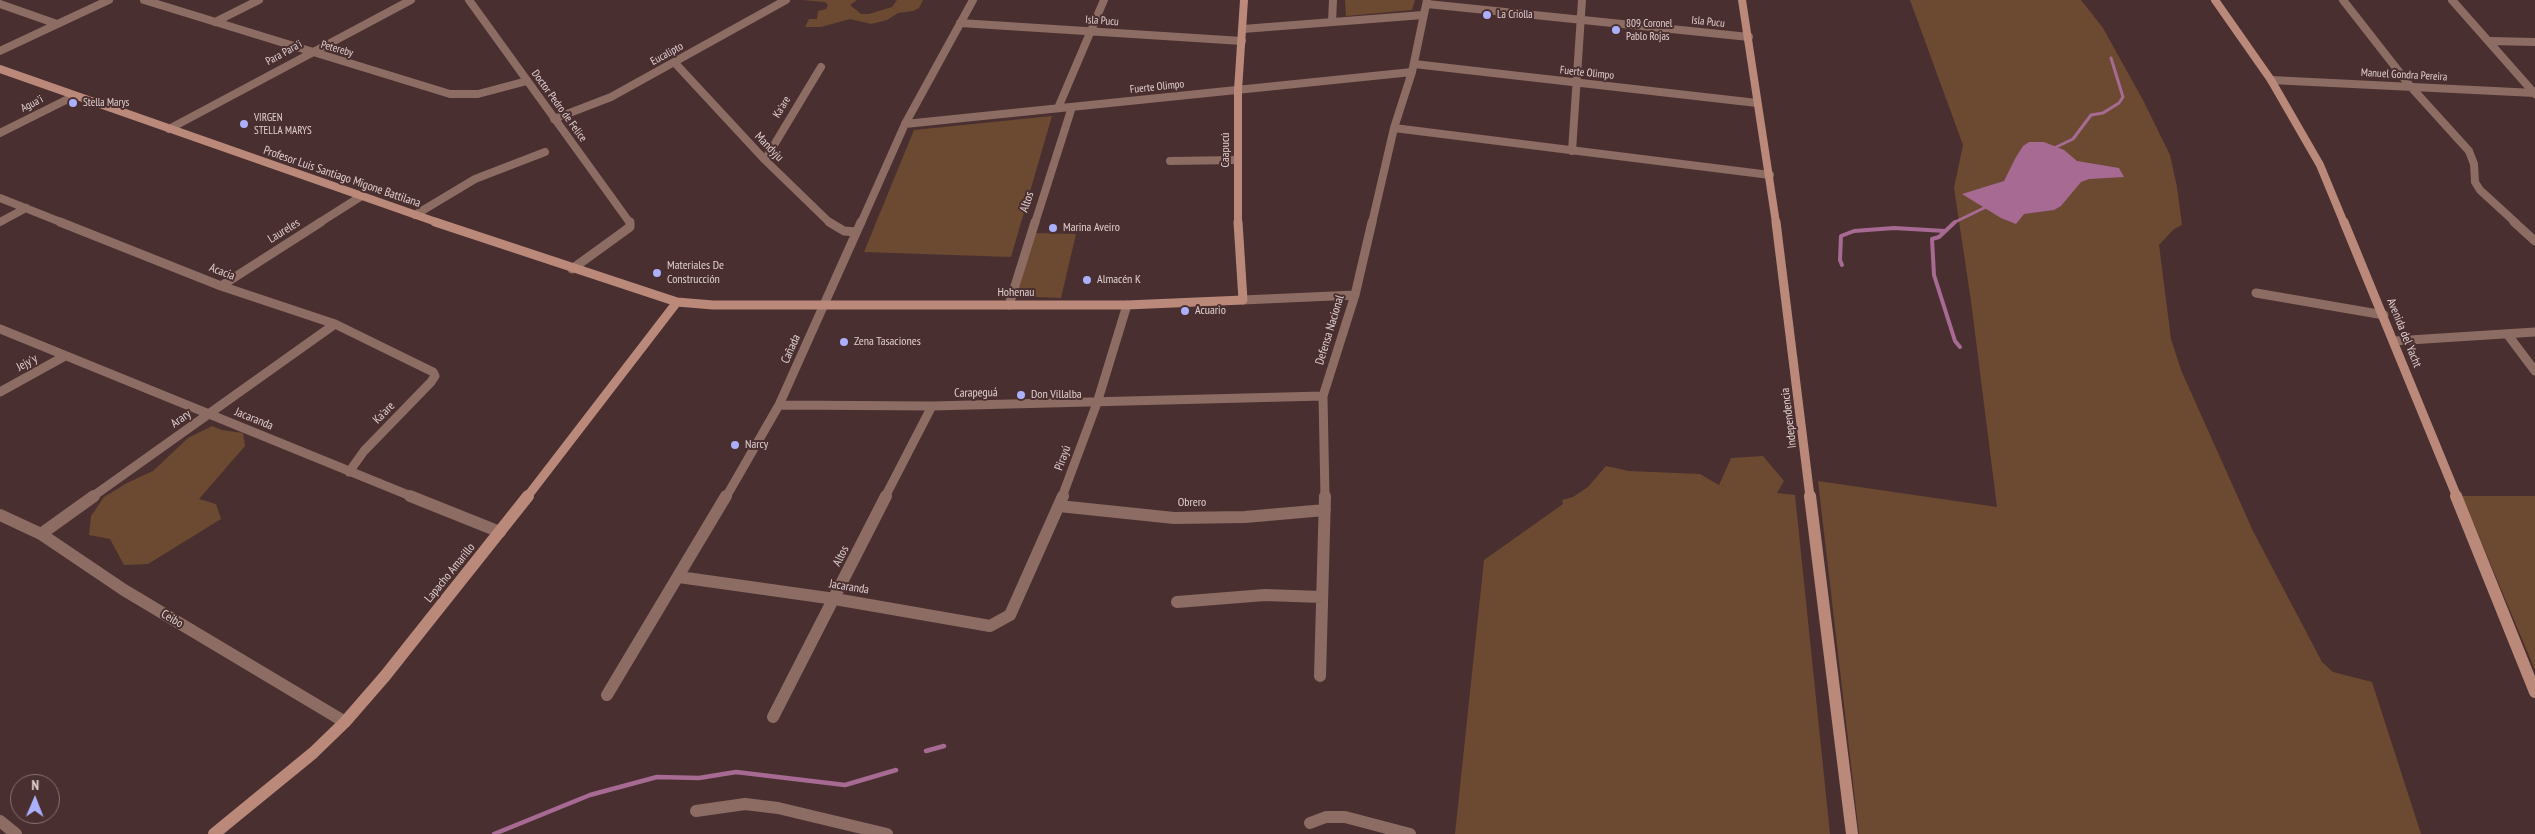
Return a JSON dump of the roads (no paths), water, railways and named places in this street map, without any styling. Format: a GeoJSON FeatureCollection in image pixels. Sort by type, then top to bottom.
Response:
{"type":"FeatureCollection","features":[{"type":"Feature","properties":{"kind":"street"},"geometry":{"type":"LineString","coordinates":[[0,51],[109,0]]}},
{"type":"Feature","properties":{"kind":"street","name":"Petereby"},"geometry":{"type":"LineString","coordinates":[[144,0],[450,94],[478,94],[526,81]]}},
{"type":"Feature","properties":{"kind":"street"},"geometry":{"type":"LineString","coordinates":[[215,22],[259,0]]}},
{"type":"Feature","properties":{"kind":"street","name":"Para Para'i"},"geometry":{"type":"LineString","coordinates":[[170,129],[310,52],[411,0]]}},
{"type":"Feature","properties":{"kind":"street","name":"Doctor Pedro de Felice"},"geometry":{"type":"LineString","coordinates":[[469,0],[631,225],[572,269]]}},
{"type":"Feature","properties":{"kind":"street","name":"Eucalipto"},"geometry":{"type":"LineString","coordinates":[[554,119],[611,97],[786,0]]}},
{"type":"Feature","properties":{"kind":"street","name":"Cañada"},"geometry":{"type":"LineString","coordinates":[[607,695],[680,577],[780,405],[905,124],[973,0]]}},
{"type":"Feature","properties":{"kind":"street"},"geometry":{"type":"LineString","coordinates":[[1058,108],[1104,0]]}},
{"type":"Feature","properties":{"kind":"street","name":"Caapucú"},"geometry":{"type":"LineString","coordinates":[[1242,300],[1238,232],[1237,160],[1238,90],[1244,0]]}},
{"type":"Feature","properties":{"kind":"street"},"geometry":{"type":"LineString","coordinates":[[1332,22],[1333,0]]}},
{"type":"Feature","properties":{"kind":"street"},"geometry":{"type":"LineString","coordinates":[[1572,151],[1582,0]]}},
{"type":"Feature","properties":{"kind":"street","name":"Independencia"},"geometry":{"type":"LineString","coordinates":[[1742,0],[1770,175],[1852,834]]}},
{"type":"Feature","properties":{"kind":"street","name":"Avenida del Yacht"},"geometry":{"type":"LineString","coordinates":[[2215,0],[2271,80],[2320,165],[2384,316],[2535,692]]}},
{"type":"Feature","properties":{"kind":"street"},"geometry":{"type":"LineString","coordinates":[[2342,0],[2411,87],[2469,151],[2474,164],[2475,182],[2480,190],[2535,241]]}},
{"type":"Feature","properties":{"kind":"street"},"geometry":{"type":"LineString","coordinates":[[2452,0],[2535,93]]}},
{"type":"Feature","properties":{"kind":"street","name":"Isla Pucu"},"geometry":{"type":"LineString","coordinates":[[1427,2],[1749,37]]}},
{"type":"Feature","properties":{"kind":"street","name":"Defensa Nacional"},"geometry":{"type":"LineString","coordinates":[[1320,676],[1325,510],[1323,396],[1355,295],[1394,128],[1413,68],[1427,2]]}},
{"type":"Feature","properties":{"kind":"street"},"geometry":{"type":"LineString","coordinates":[[0,4],[57,24]]}},
{"type":"Feature","properties":{"kind":"street"},"geometry":{"type":"LineString","coordinates":[[1243,29],[1423,15]]}},
{"type":"Feature","properties":{"kind":"street","name":"Isla Pucu"},"geometry":{"type":"LineString","coordinates":[[960,22],[1090,32],[1242,40]]}},
{"type":"Feature","properties":{"kind":"street"},"geometry":{"type":"LineString","coordinates":[[2490,41],[2535,42]]}},
{"type":"Feature","properties":{"kind":"street","name":"Mandyju"},"geometry":{"type":"LineString","coordinates":[[675,63],[765,160],[832,225],[844,231],[856,232]]}},
{"type":"Feature","properties":{"kind":"street","name":"Ka'are"},"geometry":{"type":"LineString","coordinates":[[765,160],[821,67]]}},
{"type":"Feature","properties":{"kind":"street","name":"Fuerte Olimpo"},"geometry":{"type":"LineString","coordinates":[[905,124],[1238,90],[1413,68],[1577,83],[1757,103]]}},
{"type":"Feature","properties":{"kind":"street","name":"Profesor Luis Santiago Migone Battilana"},"geometry":{"type":"LineString","coordinates":[[0,69],[360,198],[677,302]]}},
{"type":"Feature","properties":{"kind":"street","name":"Manuel Gondra Pereira"},"geometry":{"type":"LineString","coordinates":[[2271,80],[2535,93]]}},
{"type":"Feature","properties":{"kind":"street","name":"Agua'i"},"geometry":{"type":"LineString","coordinates":[[0,133],[74,96]]}},
{"type":"Feature","properties":{"kind":"street","name":"Altos"},"geometry":{"type":"LineString","coordinates":[[1009,305],[1072,107]]}},
{"type":"Feature","properties":{"kind":"street"},"geometry":{"type":"LineString","coordinates":[[1394,128],[1770,175]]}},
{"type":"Feature","properties":{"kind":"street"},"geometry":{"type":"LineString","coordinates":[[415,215],[475,179],[545,152]]}},
{"type":"Feature","properties":{"kind":"street"},"geometry":{"type":"LineString","coordinates":[[1170,161],[1237,160]]}},
{"type":"Feature","properties":{"kind":"street","name":"Acacia"},"geometry":{"type":"LineString","coordinates":[[0,198],[221,286],[335,324],[434,372]]}},
{"type":"Feature","properties":{"kind":"street","name":"Laureles"},"geometry":{"type":"LineString","coordinates":[[221,286],[360,198]]}},
{"type":"Feature","properties":{"kind":"street"},"geometry":{"type":"LineString","coordinates":[[0,222],[26,208]]}},
{"type":"Feature","properties":{"kind":"street"},"geometry":{"type":"LineString","coordinates":[[2256,293],[2384,316]]}},
{"type":"Feature","properties":{"kind":"street","name":"Hohenau"},"geometry":{"type":"LineString","coordinates":[[677,302],[712,305],[825,306],[1127,305],[1355,295]]}},
{"type":"Feature","properties":{"kind":"street","name":"Lapacho Amarillo"},"geometry":{"type":"LineString","coordinates":[[214,834],[313,753],[345,722],[385,676],[500,532],[677,302]]}},
{"type":"Feature","properties":{"kind":"street","name":"Pirayú"},"geometry":{"type":"LineString","coordinates":[[1010,615],[1059,506],[1097,403],[1127,305]]}},
{"type":"Feature","properties":{"kind":"street","name":"Arary"},"geometry":{"type":"LineString","coordinates":[[41,534],[335,324]]}},
{"type":"Feature","properties":{"kind":"street","name":"Jacaranda"},"geometry":{"type":"LineString","coordinates":[[0,329],[207,415],[500,532]]}},
{"type":"Feature","properties":{"kind":"street"},"geometry":{"type":"LineString","coordinates":[[2394,341],[2535,332]]}},
{"type":"Feature","properties":{"kind":"street"},"geometry":{"type":"LineString","coordinates":[[2508,335],[2535,372]]}},
{"type":"Feature","properties":{"kind":"street","name":"Jejy'y"},"geometry":{"type":"LineString","coordinates":[[0,392],[65,356]]}},
{"type":"Feature","properties":{"kind":"street","name":"Ka'are"},"geometry":{"type":"LineString","coordinates":[[349,472],[364,451],[431,382],[435,376],[434,372]]}},
{"type":"Feature","properties":{"kind":"street","name":"Carapeguá"},"geometry":{"type":"LineString","coordinates":[[780,405],[932,406],[1323,396]]}},
{"type":"Feature","properties":{"kind":"street","name":"Altos"},"geometry":{"type":"LineString","coordinates":[[773,717],[932,406]]}},
{"type":"Feature","properties":{"kind":"street","name":"Obrero"},"geometry":{"type":"LineString","coordinates":[[1059,506],[1174,518],[1245,517],[1325,510]]}},
{"type":"Feature","properties":{"kind":"street","name":"Ceibo"},"geometry":{"type":"LineString","coordinates":[[0,516],[41,534],[124,590],[345,722]]}},
{"type":"Feature","properties":{"kind":"street","name":"Jacaranda"},"geometry":{"type":"LineString","coordinates":[[680,577],[835,599],[990,626],[1000,623],[1010,615]]}},
{"type":"Feature","properties":{"kind":"street"},"geometry":{"type":"LineString","coordinates":[[1177,602],[1265,595],[1322,597]]}},
{"type":"Feature","properties":{"kind":"street"},"geometry":{"type":"LineString","coordinates":[[696,811],[745,804],[778,808],[887,834]]}},
{"type":"Feature","properties":{"kind":"street"},"geometry":{"type":"LineString","coordinates":[[1310,823],[1326,817],[1345,817],[1410,834]]}},
{"type":"Feature","properties":{"kind":"street"},"geometry":{"type":"LineString","coordinates":[[0,821],[16,834]]}},
{"type":"Feature","properties":{"kind":"waterway"},"geometry":{"type":"LineString","coordinates":[[2052,149],[2073,139],[2091,115],[2103,113],[2119,103],[2123,97],[2111,58]]}},
{"type":"Feature","properties":{"kind":"waterway"},"geometry":{"type":"LineString","coordinates":[[1955,222],[1988,206]]}},
{"type":"Feature","properties":{"kind":"waterway"},"geometry":{"type":"LineString","coordinates":[[1955,222],[1939,237],[1932,239],[1934,275],[1955,341],[1960,347]]}},
{"type":"Feature","properties":{"kind":"waterway"},"geometry":{"type":"LineString","coordinates":[[1842,265],[1840,260],[1841,236],[1854,231],[1894,228],[1945,231]]}},
{"type":"Feature","properties":{"kind":"waterway"},"geometry":{"type":"LineString","coordinates":[[926,751],[944,746]]}},
{"type":"Feature","properties":{"kind":"waterway"},"geometry":{"type":"LineString","coordinates":[[494,834],[590,795],[657,777],[699,778],[736,772],[845,785],[896,770]]}},
{"type":"Feature","properties":{"kind":"place","name":"La Criolla"},"geometry":{"type":"Point","coordinates":[1487,15]}},
{"type":"Feature","properties":{"kind":"place","name":"809 Coronel Pablo Rojas"},"geometry":{"type":"Point","coordinates":[1616,30]}},
{"type":"Feature","properties":{"kind":"place","name":"Stella Marys"},"geometry":{"type":"Point","coordinates":[73,103]}},
{"type":"Feature","properties":{"kind":"place","name":"VIRGEN STELLA MARYS"},"geometry":{"type":"Point","coordinates":[244,124]}},
{"type":"Feature","properties":{"kind":"place","name":"Marina Aveiro"},"geometry":{"type":"Point","coordinates":[1053,228]}},
{"type":"Feature","properties":{"kind":"place","name":"Materiales De Construcción"},"geometry":{"type":"Point","coordinates":[657,273]}},
{"type":"Feature","properties":{"kind":"place","name":"Almacén K"},"geometry":{"type":"Point","coordinates":[1087,280]}},
{"type":"Feature","properties":{"kind":"place","name":"Acuario"},"geometry":{"type":"Point","coordinates":[1185,311]}},
{"type":"Feature","properties":{"kind":"place","name":"Zena Tasaciones"},"geometry":{"type":"Point","coordinates":[844,342]}},
{"type":"Feature","properties":{"kind":"place","name":"Don Villalba"},"geometry":{"type":"Point","coordinates":[1021,395]}},
{"type":"Feature","properties":{"kind":"place","name":"Narcy"},"geometry":{"type":"Point","coordinates":[735,445]}}]}
